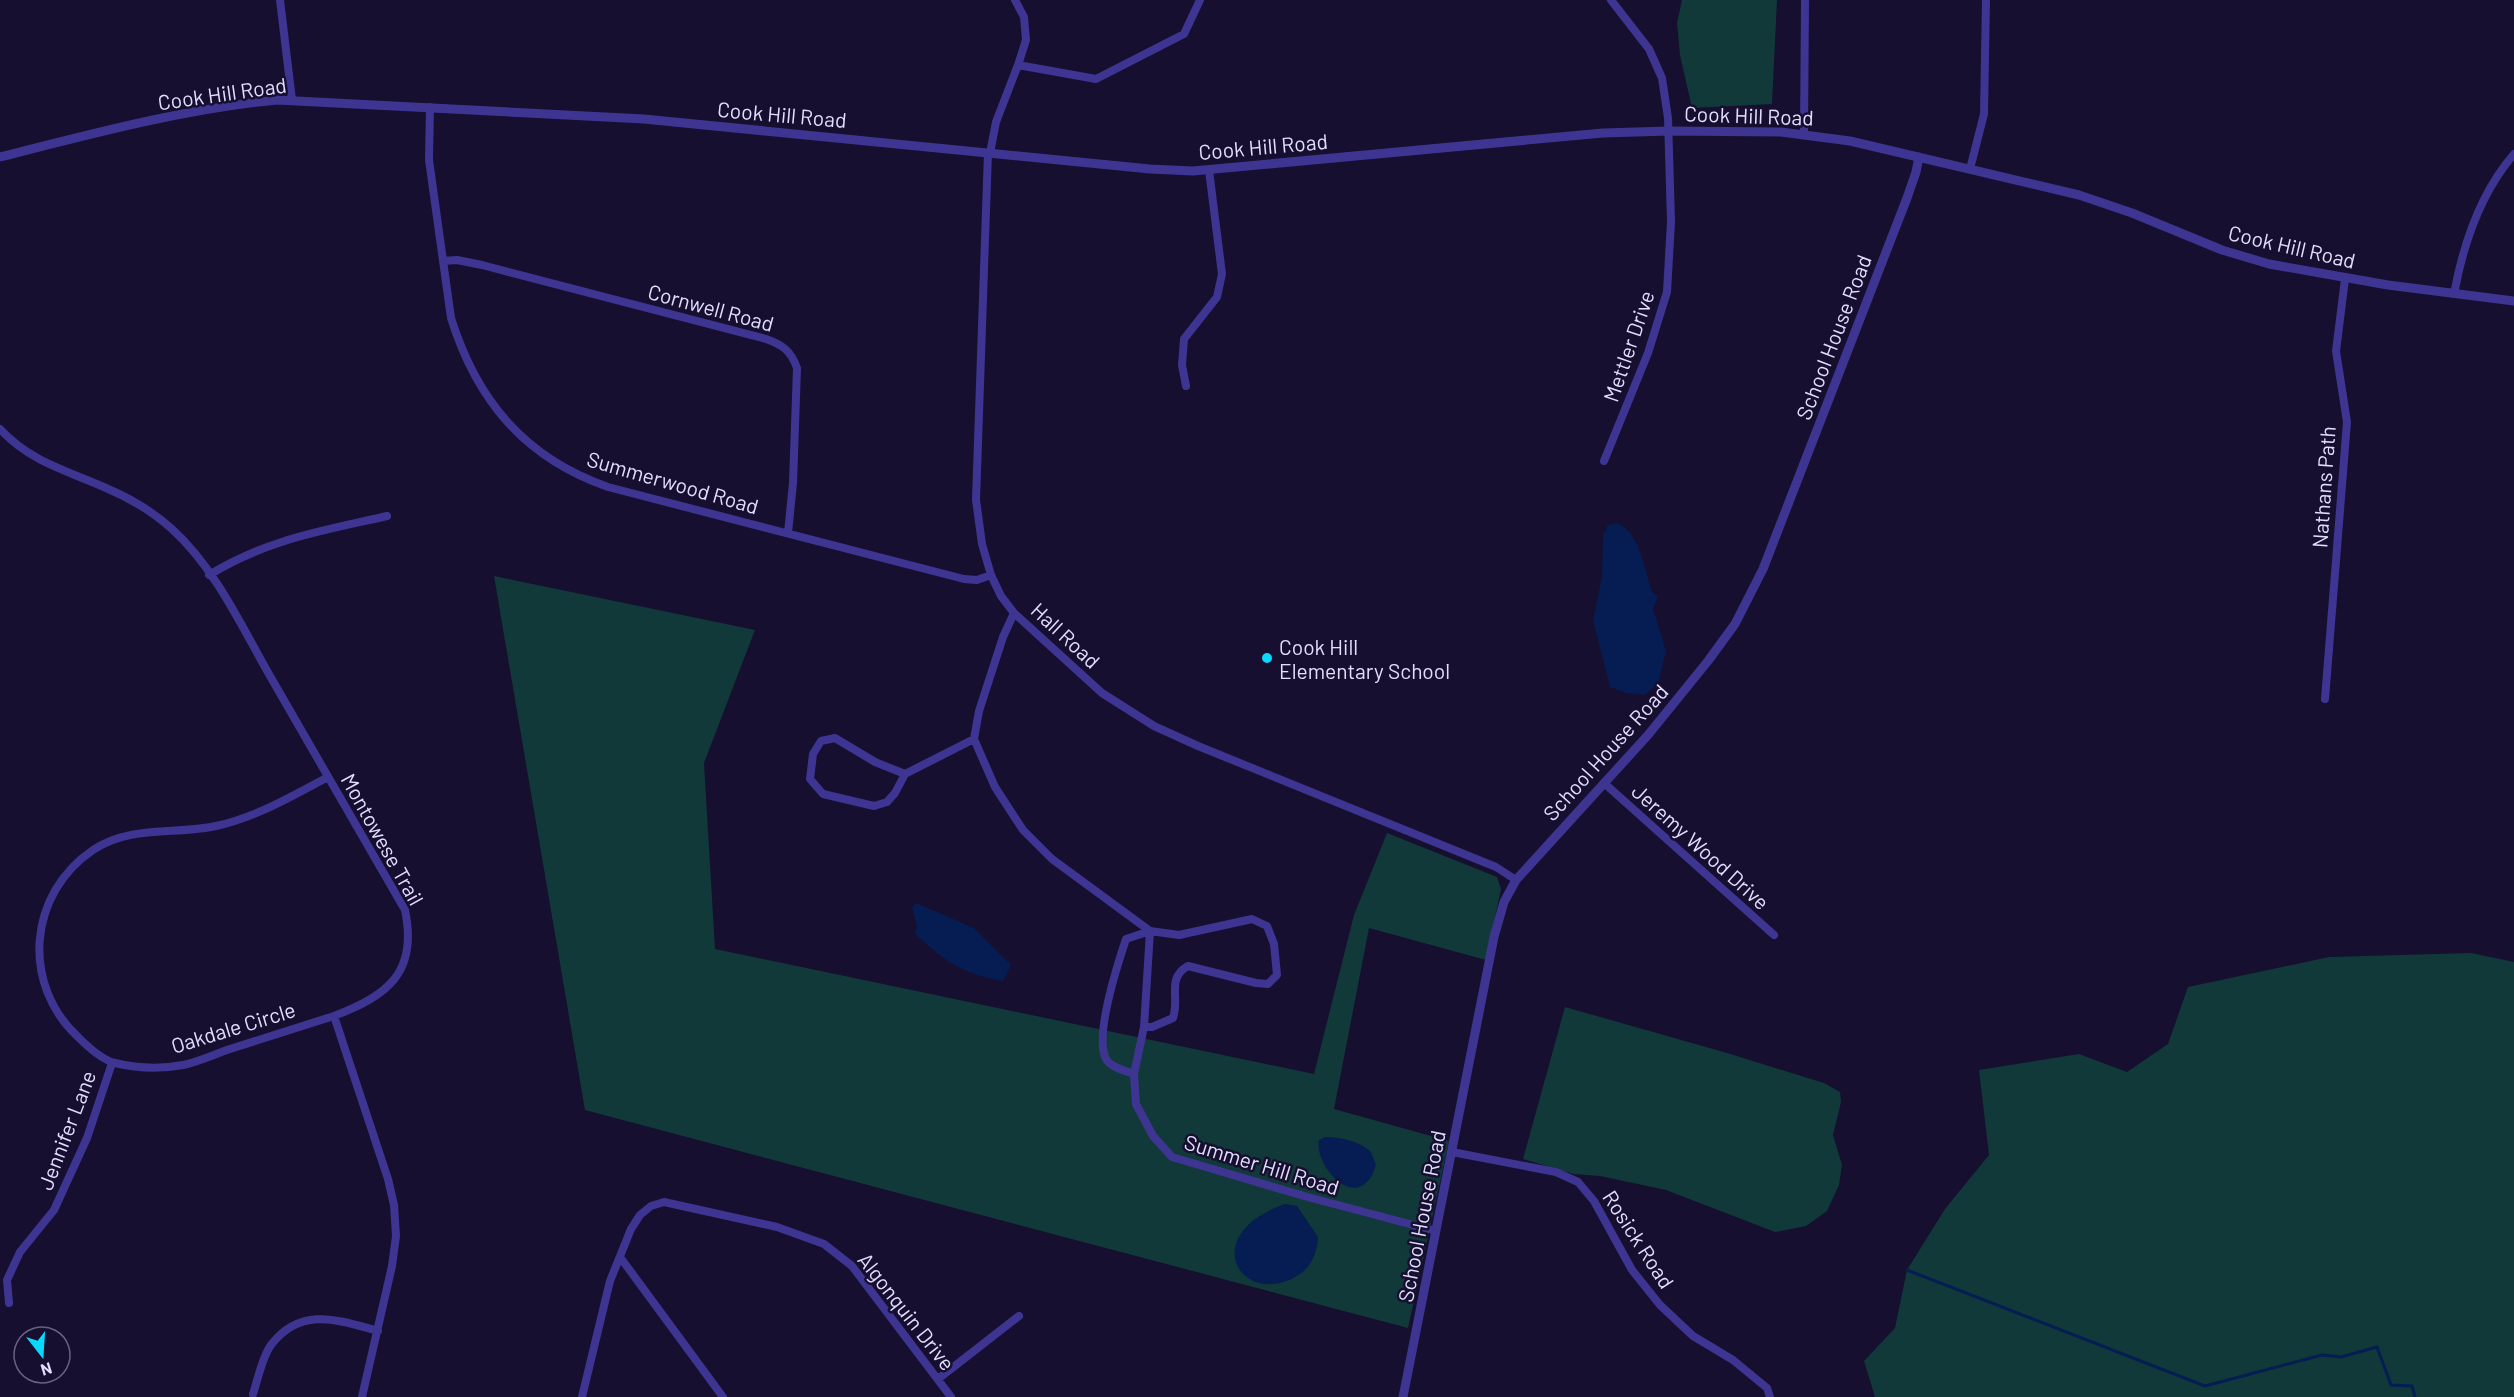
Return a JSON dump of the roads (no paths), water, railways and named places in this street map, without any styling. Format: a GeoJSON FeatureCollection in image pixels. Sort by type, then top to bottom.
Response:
{"type":"FeatureCollection","features":[{"type":"Feature","properties":{"kind":"street"},"geometry":{"type":"LineString","coordinates":[[280,0],[292,100]]}},
{"type":"Feature","properties":{"kind":"street","name":"Hall Road"},"geometry":{"type":"LineString","coordinates":[[1015,0],[1024,17],[1026,40],[996,122],[989,153],[976,500],[982,544],[990,575],[1001,596],[1014,613],[1102,693],[1154,726],[1496,867],[1516,880]]}},
{"type":"Feature","properties":{"kind":"street"},"geometry":{"type":"LineString","coordinates":[[1018,65],[1096,79],[1184,34],[1200,0]]}},
{"type":"Feature","properties":{"kind":"street","name":"Mettler Drive"},"geometry":{"type":"LineString","coordinates":[[1604,461],[1648,353],[1667,292],[1671,213],[1666,99],[1656,62],[1637,32],[1611,0]]}},
{"type":"Feature","properties":{"kind":"street"},"geometry":{"type":"LineString","coordinates":[[1804,134],[1805,0]]}},
{"type":"Feature","properties":{"kind":"street"},"geometry":{"type":"LineString","coordinates":[[1970,169],[1984,114],[1986,0]]}},
{"type":"Feature","properties":{"kind":"street","name":"Cook Hill Road"},"geometry":{"type":"LineString","coordinates":[[0,157],[104,131],[233,105],[292,100],[655,120],[1150,169],[1209,170],[1573,135],[1669,131],[1804,134],[1850,141],[2088,198],[2252,260],[2345,279],[2514,301]]}},
{"type":"Feature","properties":{"kind":"street","name":"Summerwood Road"},"geometry":{"type":"LineString","coordinates":[[430,107],[429,160],[451,318],[459,344],[479,386],[512,428],[560,465],[587,479],[608,486],[964,579],[977,580],[990,575]]}},
{"type":"Feature","properties":{"kind":"street"},"geometry":{"type":"LineString","coordinates":[[2454,294],[2483,200],[2500,170],[2514,154]]}},
{"type":"Feature","properties":{"kind":"street","name":"School House Road"},"geometry":{"type":"LineString","coordinates":[[1403,1397],[1494,937],[1504,902],[1516,880],[1648,735],[1708,661],[1735,624],[1749,599],[1888,248],[1916,172],[1919,157]]}},
{"type":"Feature","properties":{"kind":"street"},"geometry":{"type":"LineString","coordinates":[[1186,386],[1182,365],[1184,339],[1217,297],[1222,274],[1209,170]]}},
{"type":"Feature","properties":{"kind":"street","name":"Cornwell Road"},"geometry":{"type":"LineString","coordinates":[[442,261],[457,260],[482,265],[783,345],[793,357],[797,368],[793,483],[788,533]]}},
{"type":"Feature","properties":{"kind":"street","name":"Nathans Path"},"geometry":{"type":"LineString","coordinates":[[2325,699],[2347,422],[2336,351],[2345,279]]}},
{"type":"Feature","properties":{"kind":"street","name":"Montowese Trail"},"geometry":{"type":"LineString","coordinates":[[0,430],[40,461],[106,488],[144,508],[172,529],[190,548],[209,574],[405,910],[409,932],[405,962],[389,987],[364,1004],[334,1016]]}},
{"type":"Feature","properties":{"kind":"street"},"geometry":{"type":"LineString","coordinates":[[209,574],[284,539],[387,516]]}},
{"type":"Feature","properties":{"kind":"street"},"geometry":{"type":"LineString","coordinates":[[1014,613],[1003,637],[979,711],[974,739],[995,787],[1023,830],[1052,859],[1150,931]]}},
{"type":"Feature","properties":{"kind":"street"},"geometry":{"type":"LineString","coordinates":[[905,774],[875,762],[835,738],[821,741],[813,754],[810,779],[823,794],[874,806],[887,802],[895,793],[905,774],[974,739]]}},
{"type":"Feature","properties":{"kind":"street","name":"Oakdale Circle"},"geometry":{"type":"LineString","coordinates":[[328,777],[268,809],[216,826],[131,834],[94,849],[61,878],[42,921],[38,959],[48,996],[64,1024],[112,1063],[147,1067],[183,1065],[334,1016]]}},
{"type":"Feature","properties":{"kind":"street","name":"Jeremy Wood Drive"},"geometry":{"type":"LineString","coordinates":[[1604,783],[1774,935]]}},
{"type":"Feature","properties":{"kind":"street"},"geometry":{"type":"LineString","coordinates":[[1134,1074],[1106,1060],[1102,1046],[1109,992],[1125,939],[1150,931],[1179,935],[1252,919],[1267,926],[1274,944],[1277,975],[1268,984],[1188,966],[1179,971],[1174,980],[1176,1009],[1173,1018],[1152,1027],[1144,1027]]}},
{"type":"Feature","properties":{"kind":"street","name":"Summer Hill Road"},"geometry":{"type":"LineString","coordinates":[[1150,931],[1144,1027],[1134,1074],[1136,1104],[1153,1136],[1172,1157],[1304,1196],[1436,1231]]}},
{"type":"Feature","properties":{"kind":"street"},"geometry":{"type":"LineString","coordinates":[[334,1016],[388,1179],[396,1236],[392,1266],[362,1397]]}},
{"type":"Feature","properties":{"kind":"street","name":"Jennifer Lane"},"geometry":{"type":"LineString","coordinates":[[9,1303],[7,1280],[20,1252],[54,1210],[87,1138],[112,1063]]}},
{"type":"Feature","properties":{"kind":"street","name":"Rosick Road"},"geometry":{"type":"LineString","coordinates":[[1452,1152],[1556,1172],[1578,1182],[1594,1201],[1632,1270],[1660,1305],[1694,1336],[1733,1360],[1767,1388],[1770,1397]]}},
{"type":"Feature","properties":{"kind":"street","name":"Algonquin Drive"},"geometry":{"type":"LineString","coordinates":[[582,1397],[610,1281],[620,1257],[640,1215],[651,1206],[664,1202],[777,1227],[824,1244],[852,1266],[951,1397]]}},
{"type":"Feature","properties":{"kind":"street"},"geometry":{"type":"LineString","coordinates":[[620,1257],[723,1397]]}},
{"type":"Feature","properties":{"kind":"street"},"geometry":{"type":"LineString","coordinates":[[938,1379],[1019,1316]]}},
{"type":"Feature","properties":{"kind":"street"},"geometry":{"type":"LineString","coordinates":[[253,1394],[270,1347],[287,1330],[307,1320],[333,1319],[378,1331]]}},
{"type":"Feature","properties":{"kind":"water"},"geometry":{"type":"Polygon","coordinates":[[[1618,523],[1626,528],[1637,544],[1652,592],[1658,596],[1653,609],[1666,651],[1658,684],[1644,695],[1626,693],[1610,687],[1593,620],[1602,577],[1603,535],[1608,525],[1618,523]]]}},
{"type":"Feature","properties":{"kind":"water"},"geometry":{"type":"Polygon","coordinates":[[[916,903],[974,928],[1011,965],[1003,981],[975,974],[954,965],[915,934],[917,926],[912,908],[916,903]]]}},
{"type":"Feature","properties":{"kind":"water"},"geometry":{"type":"Polygon","coordinates":[[[1325,1137],[1350,1140],[1371,1152],[1376,1165],[1369,1180],[1359,1187],[1350,1187],[1333,1177],[1321,1158],[1319,1149],[1319,1140],[1325,1137]]]}},
{"type":"Feature","properties":{"kind":"water"},"geometry":{"type":"Polygon","coordinates":[[[1285,1204],[1297,1206],[1318,1237],[1315,1255],[1310,1265],[1297,1276],[1277,1284],[1259,1283],[1245,1276],[1237,1264],[1235,1249],[1241,1233],[1258,1217],[1285,1204]]]}},
{"type":"Feature","properties":{"kind":"waterway"},"geometry":{"type":"LineString","coordinates":[[1907,1270],[2205,1386],[2322,1355],[2341,1357],[2377,1347],[2391,1385],[2412,1386],[2415,1397]]}},
{"type":"Feature","properties":{"kind":"place","name":"Cook Hill Elementary School"},"geometry":{"type":"Point","coordinates":[1267,658]}}]}
